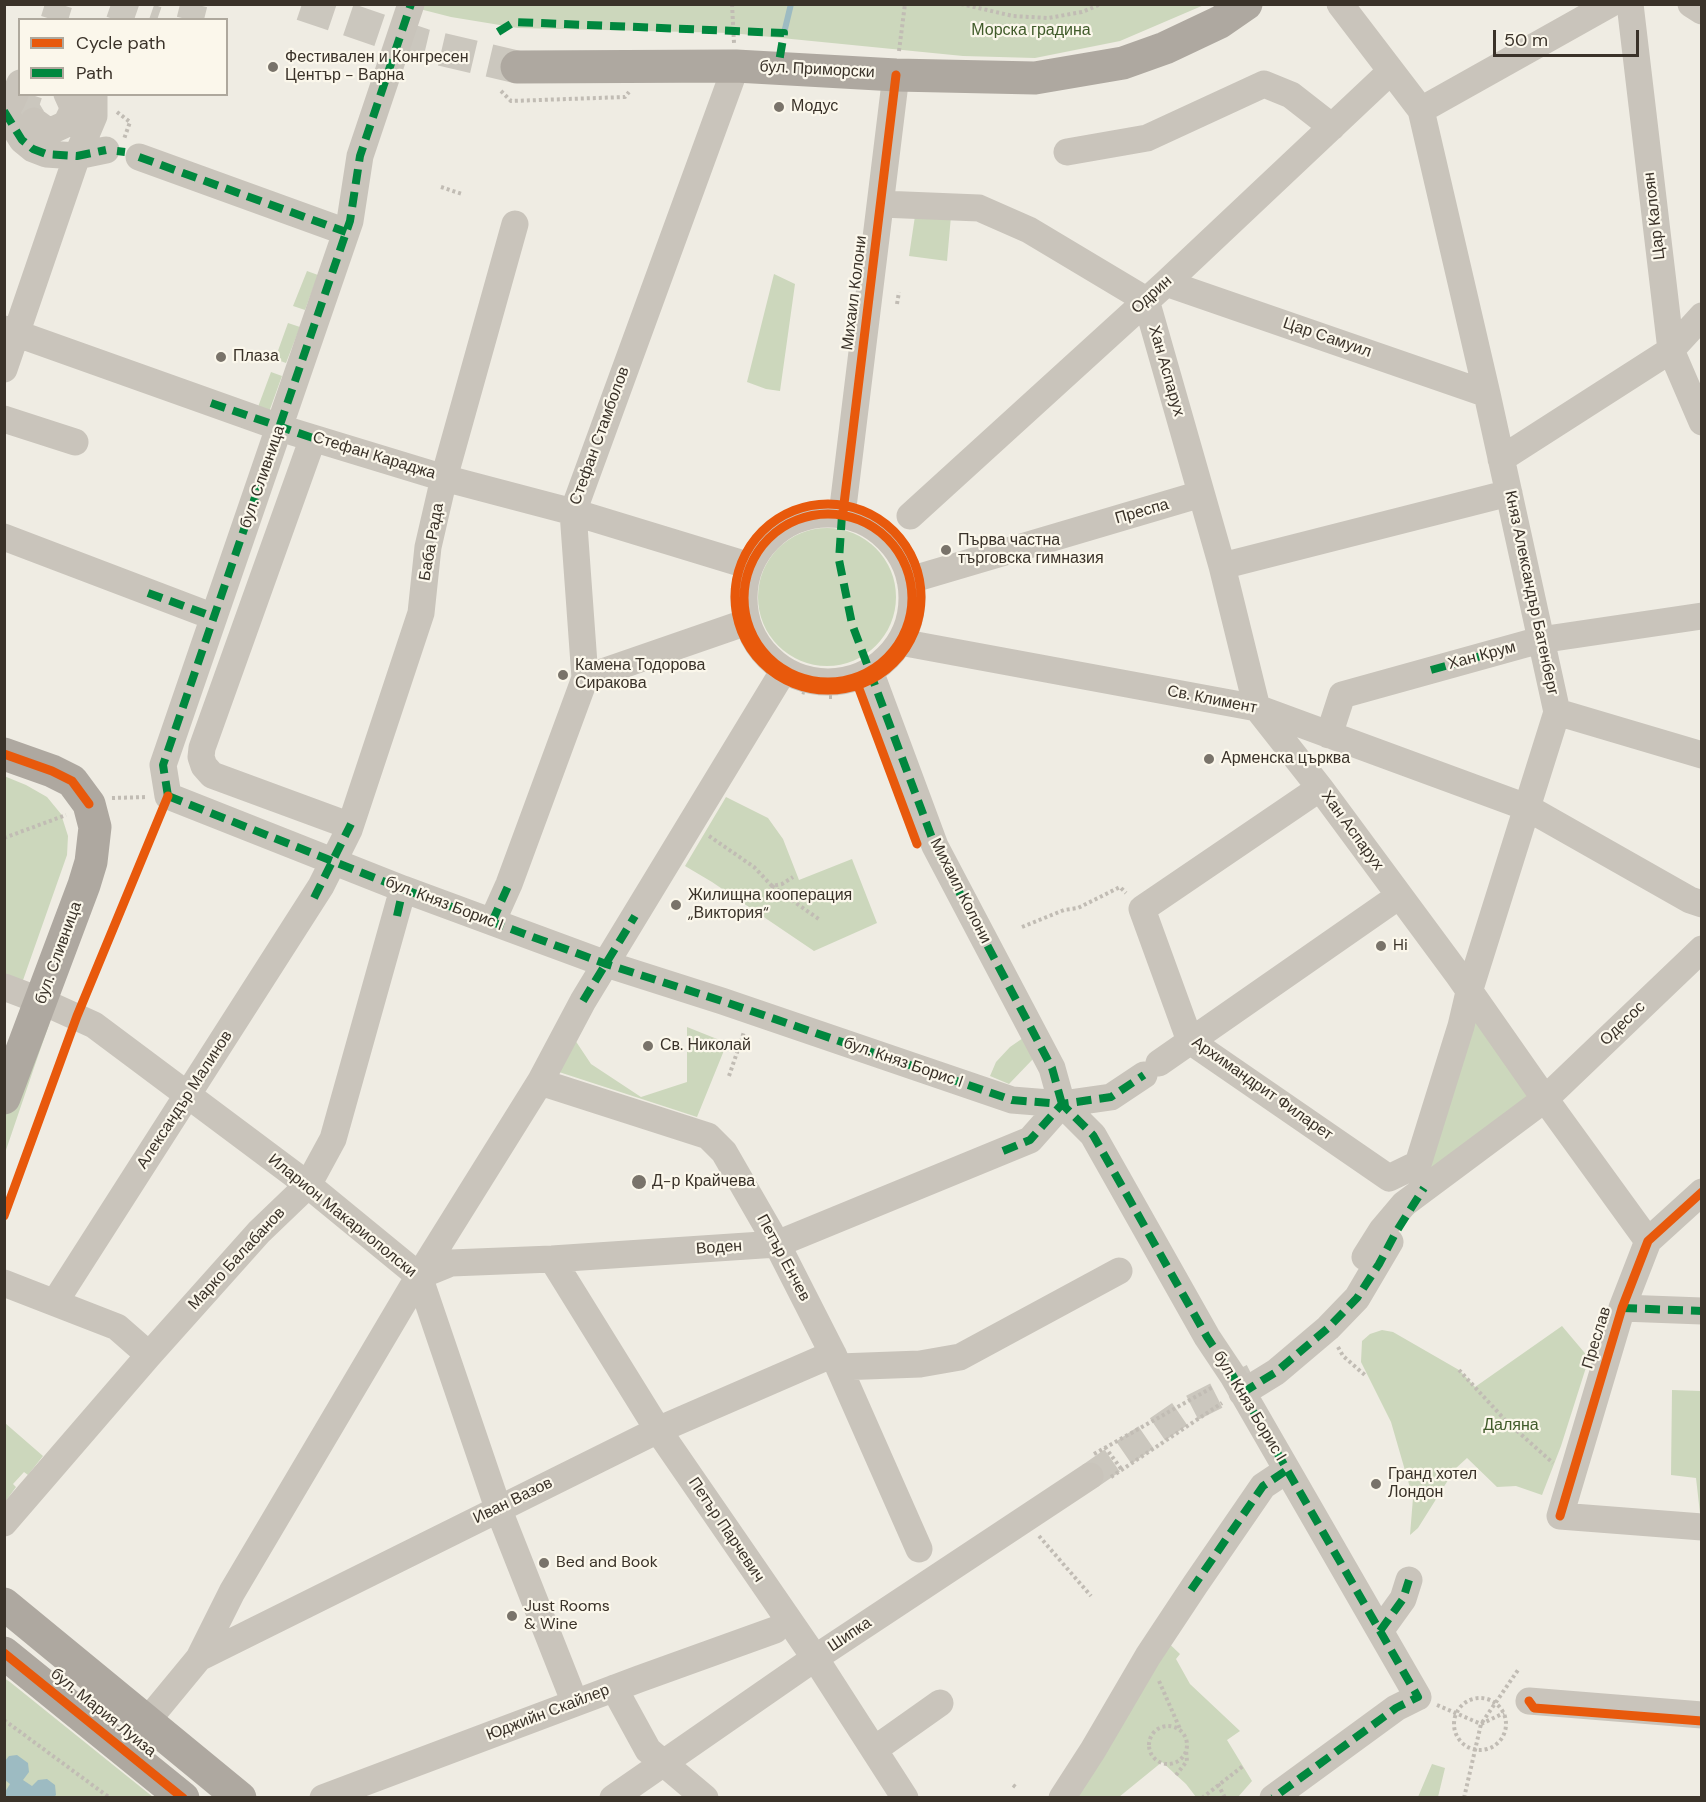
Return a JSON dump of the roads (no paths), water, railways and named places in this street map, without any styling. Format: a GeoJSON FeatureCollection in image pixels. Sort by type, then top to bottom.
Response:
{"type":"FeatureCollection","features":[{"type":"Feature","properties":{"kind":"main road","name":"бул. Приморски"},"geometry":{"type":"LineString","coordinates":[[509,79],[736,66],[896,75],[1035,78],[1123,63],[1165,48],[1220,22],[1246,4]]}},
{"type":"Feature","properties":{"kind":"main road","name":"бул. Сливница"},"geometry":{"type":"LineString","coordinates":[[4,754],[52,771],[72,782],[89,804],[95,827],[91,862],[4,1098]]}},
{"type":"Feature","properties":{"kind":"main road","name":"бул. Мария Луиза"},"geometry":{"type":"LineString","coordinates":[[4,1604],[240,1797]]}},
{"type":"Feature","properties":{"kind":"main road","name":"бул. Мария Луиза"},"geometry":{"type":"LineString","coordinates":[[4,1653],[183,1797]]}},
{"type":"Feature","properties":{"kind":"street","name":"бул. Сливница"},"geometry":{"type":"LineString","coordinates":[[168,796],[163,765],[350,221],[360,156],[411,4]]}},
{"type":"Feature","properties":{"kind":"street","name":"Княз Александър Батенберг"},"geometry":{"type":"LineString","coordinates":[[1340,4],[1421,110],[1557,712],[1469,992],[1461,1026],[1418,1164],[1389,1178]]}},
{"type":"Feature","properties":{"kind":"street"},"geometry":{"type":"LineString","coordinates":[[1421,110],[1610,4]]}},
{"type":"Feature","properties":{"kind":"street","name":"Цар Калоян"},"geometry":{"type":"LineString","coordinates":[[1630,4],[1671,350],[1701,422]]}},
{"type":"Feature","properties":{"kind":"street"},"geometry":{"type":"LineString","coordinates":[[1691,4],[1701,11]]}},
{"type":"Feature","properties":{"kind":"street","name":"Стефан Стамболов"},"geometry":{"type":"LineString","coordinates":[[492,922],[509,884],[585,678],[573,512],[736,66]]}},
{"type":"Feature","properties":{"kind":"street","name":"Одрин"},"geometry":{"type":"LineString","coordinates":[[899,527],[1166,283],[1391,71]]}},
{"type":"Feature","properties":{"kind":"street","name":"Михаил Колони"},"geometry":{"type":"LineString","coordinates":[[842,515],[896,75]]}},
{"type":"Feature","properties":{"kind":"street"},"geometry":{"type":"LineString","coordinates":[[1067,152],[1147,138],[1264,84],[1292,95],[1332,127]]}},
{"type":"Feature","properties":{"kind":"street"},"geometry":{"type":"LineString","coordinates":[[34,121],[45,129],[53,130],[66,124],[72,112],[68,96]]}},
{"type":"Feature","properties":{"kind":"street"},"geometry":{"type":"LineString","coordinates":[[4,369],[11,331],[94,116],[94,96]]}},
{"type":"Feature","properties":{"kind":"street"},"geometry":{"type":"LineString","coordinates":[[14,100],[22,140],[33,149],[46,154],[77,156],[122,152],[346,232]]}},
{"type":"Feature","properties":{"kind":"street"},"geometry":{"type":"LineString","coordinates":[[881,204],[979,208],[1029,230],[1146,300]]}},
{"type":"Feature","properties":{"kind":"street","name":"Баба Рада"},"geometry":{"type":"LineString","coordinates":[[334,860],[351,824],[421,613],[428,547],[444,478],[515,224]]}},
{"type":"Feature","properties":{"kind":"street","name":"Цар Самуил"},"geometry":{"type":"LineString","coordinates":[[1166,283],[1487,394]]}},
{"type":"Feature","properties":{"kind":"street","name":"Хан Аспарух"},"geometry":{"type":"LineString","coordinates":[[1146,300],[1222,566],[1257,708],[1400,896],[1648,1241]]}},
{"type":"Feature","properties":{"kind":"street"},"geometry":{"type":"LineString","coordinates":[[1501,459],[1671,350],[1701,316]]}},
{"type":"Feature","properties":{"kind":"street","name":"Стефан Караджа"},"geometry":{"type":"LineString","coordinates":[[11,331],[280,428],[444,478],[573,512],[750,566]]}},
{"type":"Feature","properties":{"kind":"street"},"geometry":{"type":"LineString","coordinates":[[4,419],[75,442]]}},
{"type":"Feature","properties":{"kind":"street"},"geometry":{"type":"LineString","coordinates":[[313,438],[202,748],[201,757],[204,766],[212,775],[345,824],[351,824]]}},
{"type":"Feature","properties":{"kind":"street"},"geometry":{"type":"LineString","coordinates":[[1222,566],[1509,493]]}},
{"type":"Feature","properties":{"kind":"street","name":"Преспа"},"geometry":{"type":"LineString","coordinates":[[910,580],[1201,494]]}},
{"type":"Feature","properties":{"kind":"street"},"geometry":{"type":"LineString","coordinates":[[818,514],[842,515],[858,519],[873,527],[886,537],[901,556],[910,580],[912,601],[909,623],[900,642],[872,675],[837,682],[819,682],[781,674],[755,641],[747,622],[743,603],[750,566],[757,551],[768,539],[780,528],[794,520],[818,514]]}},
{"type":"Feature","properties":{"kind":"street"},"geometry":{"type":"LineString","coordinates":[[4,537],[214,616]]}},
{"type":"Feature","properties":{"kind":"street","name":"Хан Крум"},"geometry":{"type":"LineString","coordinates":[[1329,735],[1342,695],[1540,640],[1701,616]]}},
{"type":"Feature","properties":{"kind":"street"},"geometry":{"type":"LineString","coordinates":[[585,678],[747,622]]}},
{"type":"Feature","properties":{"kind":"street","name":"Св. Климент"},"geometry":{"type":"LineString","coordinates":[[900,642],[1257,708],[1526,807],[1690,900],[1701,904]]}},
{"type":"Feature","properties":{"kind":"street"},"geometry":{"type":"LineString","coordinates":[[147,1721],[199,1658],[232,1592],[418,1276],[540,1082],[584,1001],[781,674]]}},
{"type":"Feature","properties":{"kind":"street","name":"Михаил Колони"},"geometry":{"type":"LineString","coordinates":[[872,675],[935,846],[1052,1068],[1062,1104]]}},
{"type":"Feature","properties":{"kind":"street"},"geometry":{"type":"LineString","coordinates":[[1557,712],[1701,755]]}},
{"type":"Feature","properties":{"kind":"street","name":"Архимандрит Филарет"},"geometry":{"type":"LineString","coordinates":[[1320,788],[1142,909],[1190,1041],[1389,1178]]}},
{"type":"Feature","properties":{"kind":"street","name":"бул. Княз Борис I"},"geometry":{"type":"LineString","coordinates":[[168,796],[404,889],[606,964],[1012,1100],[1062,1104],[1093,1135],[1207,1338],[1242,1393],[1418,1697],[1396,1708],[1273,1797]]}},
{"type":"Feature","properties":{"kind":"street","name":"Александър Малинов"},"geometry":{"type":"LineString","coordinates":[[55,1302],[314,898],[334,860]]}},
{"type":"Feature","properties":{"kind":"street","name":"Марко Балабанов"},"geometry":{"type":"LineString","coordinates":[[4,1523],[258,1232],[308,1185],[333,1139],[404,889]]}},
{"type":"Feature","properties":{"kind":"street"},"geometry":{"type":"LineString","coordinates":[[1062,1104],[1111,1097],[1400,896]]}},
{"type":"Feature","properties":{"kind":"street","name":"Одесос"},"geometry":{"type":"LineString","coordinates":[[1545,1099],[1701,949]]}},
{"type":"Feature","properties":{"kind":"street","name":"Иларион Макариополски"},"geometry":{"type":"LineString","coordinates":[[4,987],[41,1000],[94,1025],[308,1185],[418,1276],[498,1508],[575,1702]]}},
{"type":"Feature","properties":{"kind":"street","name":"Петър Енчев"},"geometry":{"type":"LineString","coordinates":[[540,1082],[708,1136],[724,1152],[777,1244],[836,1361],[919,1549]]}},
{"type":"Feature","properties":{"kind":"street"},"geometry":{"type":"LineString","coordinates":[[1365,1257],[1382,1230],[1404,1204],[1545,1099]]}},
{"type":"Feature","properties":{"kind":"street","name":"Воден"},"geometry":{"type":"LineString","coordinates":[[418,1276],[451,1263],[552,1259],[777,1244],[1030,1140],[1062,1104]]}},
{"type":"Feature","properties":{"kind":"street"},"geometry":{"type":"LineString","coordinates":[[1242,1393],[1276,1372],[1328,1328],[1357,1299],[1424,1188]]}},
{"type":"Feature","properties":{"kind":"street","name":"Преслав"},"geometry":{"type":"LineString","coordinates":[[1701,1192],[1648,1241],[1622,1308],[1560,1516],[1701,1527]]}},
{"type":"Feature","properties":{"kind":"street","name":"Петър Парчевич"},"geometry":{"type":"LineString","coordinates":[[552,1259],[658,1430],[815,1658],[905,1797]]}},
{"type":"Feature","properties":{"kind":"street","name":"Иван Вазов"},"geometry":{"type":"LineString","coordinates":[[199,1658],[658,1430],[836,1361],[920,1364],[960,1357],[1119,1271]]}},
{"type":"Feature","properties":{"kind":"street"},"geometry":{"type":"LineString","coordinates":[[4,1283],[117,1327],[149,1355]]}},
{"type":"Feature","properties":{"kind":"street"},"geometry":{"type":"LineString","coordinates":[[1622,1308],[1701,1311]]}},
{"type":"Feature","properties":{"kind":"street"},"geometry":{"type":"LineString","coordinates":[[1062,1797],[1191,1590],[1263,1486],[1287,1470]]}},
{"type":"Feature","properties":{"kind":"street","name":"Шипка"},"geometry":{"type":"LineString","coordinates":[[613,1797],[815,1658],[1097,1479]]}},
{"type":"Feature","properties":{"kind":"street"},"geometry":{"type":"LineString","coordinates":[[1380,1631],[1403,1599],[1410,1580]]}},
{"type":"Feature","properties":{"kind":"street","name":"Юджийн Скайлер"},"geometry":{"type":"LineString","coordinates":[[323,1797],[775,1630]]}},
{"type":"Feature","properties":{"kind":"street"},"geometry":{"type":"LineString","coordinates":[[614,1688],[648,1750],[705,1797]]}},
{"type":"Feature","properties":{"kind":"street"},"geometry":{"type":"LineString","coordinates":[[1529,1701],[1701,1715]]}},
{"type":"Feature","properties":{"kind":"street"},"geometry":{"type":"LineString","coordinates":[[875,1749],[940,1703]]}},
{"type":"Feature","properties":{"kind":"water"},"geometry":{"type":"Polygon","coordinates":[[[17,1755],[28,1763],[29,1772],[23,1780],[32,1786],[38,1780],[47,1779],[55,1785],[56,1795],[54,1797],[5,1797],[10,1784],[5,1780],[5,1761],[9,1756],[17,1755]]]}},
{"type":"Feature","properties":{"kind":"waterway"},"geometry":{"type":"LineString","coordinates":[[784,33],[791,4]]}},
{"type":"Feature","properties":{"kind":"tunnel"},"geometry":{"type":"LineString","coordinates":[[55,18],[59,4]]}},
{"type":"Feature","properties":{"kind":"tunnel"},"geometry":{"type":"LineString","coordinates":[[111,4],[151,18]]}},
{"type":"Feature","properties":{"kind":"tunnel"},"geometry":{"type":"LineString","coordinates":[[190,18],[194,4]]}},
{"type":"Feature","properties":{"kind":"tunnel"},"geometry":{"type":"LineString","coordinates":[[302,4],[423,45],[517,67]]}},
{"type":"Feature","properties":{"kind":"tunnel"},"geometry":{"type":"LineString","coordinates":[[28,96],[25,106],[34,121]]}},
{"type":"Feature","properties":{"kind":"tunnel"},"geometry":{"type":"LineString","coordinates":[[1090,1476],[1180,1414],[1259,1374]]}},
{"type":"Feature","properties":{"kind":"place","name":"Фестивален и Конгресен Център - Варна"},"geometry":{"type":"Point","coordinates":[273,67]}},
{"type":"Feature","properties":{"kind":"place","name":"Модус"},"geometry":{"type":"Point","coordinates":[779,107]}},
{"type":"Feature","properties":{"kind":"place","name":"Плаза"},"geometry":{"type":"Point","coordinates":[221,357]}},
{"type":"Feature","properties":{"kind":"place","name":"Първа частна търговска гимназия"},"geometry":{"type":"Point","coordinates":[946,550]}},
{"type":"Feature","properties":{"kind":"place","name":"Камена Тодорова Сиракова"},"geometry":{"type":"Point","coordinates":[563,675]}},
{"type":"Feature","properties":{"kind":"place","name":"Арменска църква"},"geometry":{"type":"Point","coordinates":[1209,759]}},
{"type":"Feature","properties":{"kind":"place","name":"Жилищна кооперация „Виктория“"},"geometry":{"type":"Point","coordinates":[676,905]}},
{"type":"Feature","properties":{"kind":"place","name":"Hi"},"geometry":{"type":"Point","coordinates":[1381,946]}},
{"type":"Feature","properties":{"kind":"place","name":"Св. Николай"},"geometry":{"type":"Point","coordinates":[648,1046]}},
{"type":"Feature","properties":{"kind":"place","name":"Д-р Крайчева"},"geometry":{"type":"Point","coordinates":[639,1182]}},
{"type":"Feature","properties":{"kind":"place","name":"Гранд хотел Лондон"},"geometry":{"type":"Point","coordinates":[1376,1484]}},
{"type":"Feature","properties":{"kind":"place","name":"Bed and Book"},"geometry":{"type":"Point","coordinates":[544,1563]}},
{"type":"Feature","properties":{"kind":"place","name":"Just Rooms & Wine"},"geometry":{"type":"Point","coordinates":[512,1616]}},
{"type":"Feature","properties":{"kind":"park label","name":"Морска градина"},"geometry":{"type":"Point","coordinates":[1031,31]}},
{"type":"Feature","properties":{"kind":"park label","name":"Даляна"},"geometry":{"type":"Point","coordinates":[1511,1426]}}]}
